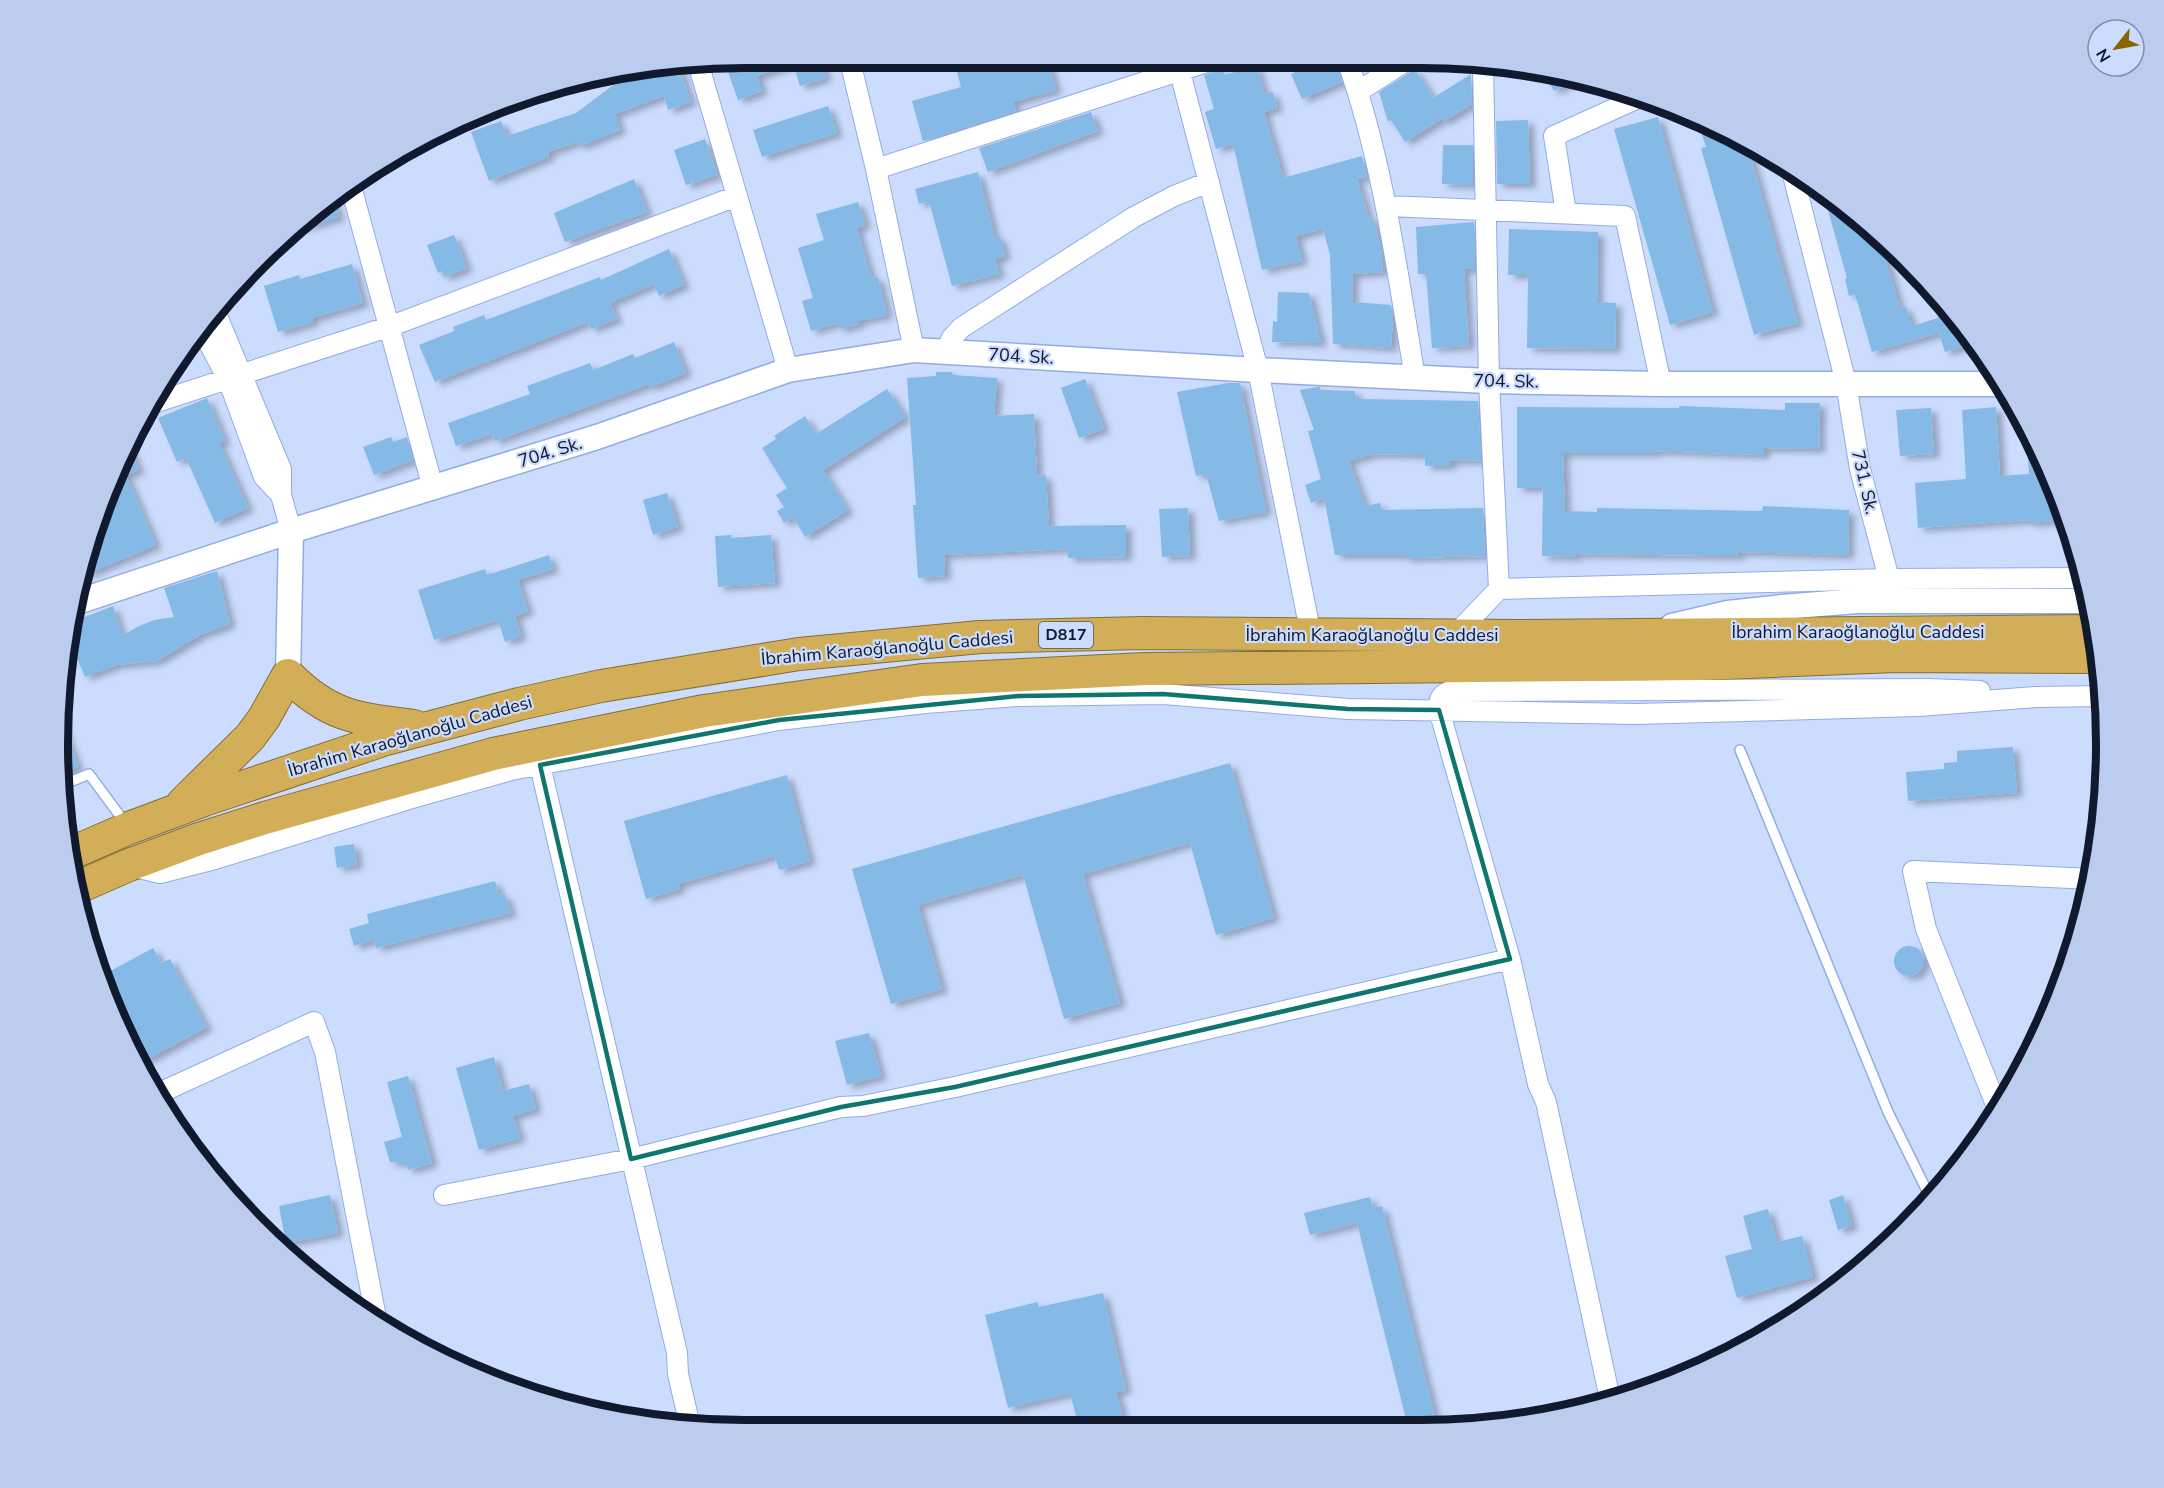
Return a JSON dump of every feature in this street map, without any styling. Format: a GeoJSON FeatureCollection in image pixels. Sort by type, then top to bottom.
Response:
{"type":"FeatureCollection","features":[{"type":"Feature","properties":{"kind":"highway","name":"İbrahim Karaoğlanoğlu Caddesi"},"geometry":{"type":"LineString","coordinates":[[76,851],[129,828],[296,768],[430,728],[601,686],[799,654],[980,637],[1143,633],[1633,635],[2087,631]]}},
{"type":"Feature","properties":{"kind":"highway","name":"İbrahim Karaoğlanoğlu Caddesi"},"geometry":{"type":"LineString","coordinates":[[83,886],[129,865],[268,816],[493,754],[705,711],[922,680],[1145,669],[1701,664],[1895,656],[2091,657]]}},
{"type":"Feature","properties":{"kind":"highway"},"geometry":{"type":"LineString","coordinates":[[173,812],[250,737],[264,718],[288,675],[304,692],[341,714],[365,720],[430,728]]}},
{"type":"Feature","properties":{"kind":"street"},"geometry":{"type":"LineString","coordinates":[[851,67],[876,169],[914,350]]}},
{"type":"Feature","properties":{"kind":"street"},"geometry":{"type":"LineString","coordinates":[[876,169],[1169,67]]}},
{"type":"Feature","properties":{"kind":"street"},"geometry":{"type":"LineString","coordinates":[[1179,67],[1258,370],[1311,635]]}},
{"type":"Feature","properties":{"kind":"street"},"geometry":{"type":"LineString","coordinates":[[1351,67],[1359,91],[1387,206],[1415,378]]}},
{"type":"Feature","properties":{"kind":"street"},"geometry":{"type":"LineString","coordinates":[[1359,91],[1396,67]]}},
{"type":"Feature","properties":{"kind":"street"},"geometry":{"type":"LineString","coordinates":[[700,69],[788,370]]}},
{"type":"Feature","properties":{"kind":"street"},"geometry":{"type":"LineString","coordinates":[[1483,71],[1489,381],[1499,590]]}},
{"type":"Feature","properties":{"kind":"street"},"geometry":{"type":"LineString","coordinates":[[1566,213],[1554,135],[1631,101]]}},
{"type":"Feature","properties":{"kind":"street","name":"731. Sk."},"geometry":{"type":"LineString","coordinates":[[1795,181],[1846,383],[1860,469],[1889,579]]}},
{"type":"Feature","properties":{"kind":"street"},"geometry":{"type":"LineString","coordinates":[[945,352],[952,338],[962,328],[1067,260],[1154,206],[1209,182]]}},
{"type":"Feature","properties":{"kind":"street"},"geometry":{"type":"LineString","coordinates":[[353,193],[391,326],[433,489]]}},
{"type":"Feature","properties":{"kind":"street"},"geometry":{"type":"LineString","coordinates":[[162,400],[391,326],[737,196]]}},
{"type":"Feature","properties":{"kind":"street"},"geometry":{"type":"LineString","coordinates":[[1387,206],[1625,216],[1661,384]]}},
{"type":"Feature","properties":{"kind":"street"},"geometry":{"type":"LineString","coordinates":[[217,320],[235,377]]}},
{"type":"Feature","properties":{"kind":"street"},"geometry":{"type":"LineString","coordinates":[[205,334],[235,377],[281,469],[281,495],[291,531],[288,675]]}},
{"type":"Feature","properties":{"kind":"street","name":"704. Sk."},"geometry":{"type":"LineString","coordinates":[[83,600],[291,531],[597,437],[788,370],[914,350],[1489,381],[1661,384],[1992,384]]}},
{"type":"Feature","properties":{"kind":"street"},"geometry":{"type":"LineString","coordinates":[[1455,635],[1499,590],[1889,579],[2075,578]]}},
{"type":"Feature","properties":{"kind":"street"},"geometry":{"type":"LineString","coordinates":[[1633,635],[1728,613],[1819,603],[2081,600]]}},
{"type":"Feature","properties":{"kind":"street"},"geometry":{"type":"LineString","coordinates":[[1609,1393],[1546,1102],[1538,1084],[1510,959],[1439,710],[1439,700],[1442,694],[1450,692],[1953,689],[2036,697]]}},
{"type":"Feature","properties":{"kind":"street"},"geometry":{"type":"LineString","coordinates":[[1718,690],[1719,712]]}},
{"type":"Feature","properties":{"kind":"street"},"geometry":{"type":"LineString","coordinates":[[129,865],[160,873],[215,860],[460,784],[540,765],[779,720],[925,703],[1018,696],[1163,694],[1348,709],[1637,714],[1919,706],[2036,697],[2095,696]]}},
{"type":"Feature","properties":{"kind":"street"},"geometry":{"type":"LineString","coordinates":[[540,765],[677,1353],[678,1374],[688,1418]]}},
{"type":"Feature","properties":{"kind":"street"},"geometry":{"type":"LineString","coordinates":[[1994,1100],[1926,929],[1912,871],[2083,879]]}},
{"type":"Feature","properties":{"kind":"street"},"geometry":{"type":"LineString","coordinates":[[444,1195],[631,1159],[841,1107],[863,1106],[955,1087],[1510,959]]}},
{"type":"Feature","properties":{"kind":"street"},"geometry":{"type":"LineString","coordinates":[[164,1091],[314,1022],[325,1052],[375,1310]]}},
{"type":"Feature","properties":{"kind":"lane"},"geometry":{"type":"LineString","coordinates":[[1740,750],[1888,1112],[1927,1192]]}},
{"type":"Feature","properties":{"kind":"lane"},"geometry":{"type":"LineString","coordinates":[[69,783],[89,774],[129,828]]}},
{"type":"Feature","properties":{"kind":"highlighted area"},"geometry":{"type":"Polygon","coordinates":[[[1163,694],[1348,709],[1439,710],[1510,959],[955,1087],[841,1107],[631,1159],[540,765],[779,720],[1019,696],[1163,694]]]}},
{"type":"Feature","properties":{"kind":"building"},"geometry":{"type":"Polygon","coordinates":[[[784,67],[757,76],[762,91],[738,100],[727,68],[784,67]]]}},
{"type":"Feature","properties":{"kind":"building"},"geometry":{"type":"Polygon","coordinates":[[[794,67],[823,67],[826,78],[800,86],[794,67]]]}},
{"type":"Feature","properties":{"kind":"building"},"geometry":{"type":"Polygon","coordinates":[[[956,67],[1049,67],[1056,90],[1013,102],[1016,111],[923,141],[912,101],[961,87],[956,67]]]}},
{"type":"Feature","properties":{"kind":"building"},"geometry":{"type":"Polygon","coordinates":[[[1257,67],[1265,94],[1273,92],[1277,108],[1264,112],[1283,178],[1362,156],[1367,177],[1357,179],[1369,219],[1373,218],[1381,250],[1383,272],[1353,274],[1352,302],[1391,305],[1393,317],[1391,348],[1333,344],[1330,255],[1323,229],[1296,236],[1302,261],[1262,270],[1233,144],[1216,149],[1205,112],[1214,109],[1204,75],[1223,69],[1225,75],[1257,67]]]}},
{"type":"Feature","properties":{"kind":"building"},"geometry":{"type":"Polygon","coordinates":[[[1299,67],[1336,67],[1342,82],[1302,99],[1291,74],[1300,70],[1299,67]]]}},
{"type":"Feature","properties":{"kind":"building"},"geometry":{"type":"Polygon","coordinates":[[[1415,69],[1433,98],[1471,74],[1472,104],[1443,122],[1443,118],[1405,142],[1391,120],[1388,122],[1379,92],[1415,69]]]}},
{"type":"Feature","properties":{"kind":"building"},"geometry":{"type":"Polygon","coordinates":[[[680,71],[691,102],[668,110],[664,96],[615,114],[620,130],[580,146],[577,142],[548,152],[549,157],[489,181],[471,132],[501,121],[507,136],[576,113],[612,86],[637,77],[638,80],[662,72],[680,71]]]}},
{"type":"Feature","properties":{"kind":"building"},"geometry":{"type":"Polygon","coordinates":[[[1548,79],[1567,84],[1554,91],[1548,79]]]}},
{"type":"Feature","properties":{"kind":"building"},"geometry":{"type":"Polygon","coordinates":[[[828,106],[837,133],[762,157],[753,130],[828,106]]]}},
{"type":"Feature","properties":{"kind":"building"},"geometry":{"type":"Polygon","coordinates":[[[1091,112],[1098,131],[988,172],[979,148],[1091,112]]]}},
{"type":"Feature","properties":{"kind":"building"},"geometry":{"type":"Polygon","coordinates":[[[1658,117],[1713,312],[1670,325],[1614,129],[1658,117]]]}},
{"type":"Feature","properties":{"kind":"building"},"geometry":{"type":"Polygon","coordinates":[[[1528,120],[1530,184],[1497,184],[1496,121],[1528,120]]]}},
{"type":"Feature","properties":{"kind":"building"},"geometry":{"type":"Polygon","coordinates":[[[1700,128],[1750,153],[1798,323],[1754,335],[1701,148],[1706,147],[1700,128]]]}},
{"type":"Feature","properties":{"kind":"building"},"geometry":{"type":"Polygon","coordinates":[[[705,139],[717,175],[686,185],[674,150],[705,139]]]}},
{"type":"Feature","properties":{"kind":"building"},"geometry":{"type":"Polygon","coordinates":[[[1443,145],[1473,145],[1473,185],[1442,184],[1443,145]]]}},
{"type":"Feature","properties":{"kind":"building"},"geometry":{"type":"Polygon","coordinates":[[[978,172],[995,238],[1000,237],[1005,256],[995,259],[999,274],[952,286],[929,201],[919,204],[915,189],[978,172]]]}},
{"type":"Feature","properties":{"kind":"building"},"geometry":{"type":"Polygon","coordinates":[[[634,179],[647,212],[565,242],[554,213],[634,179]]]}},
{"type":"Feature","properties":{"kind":"building"},"geometry":{"type":"Polygon","coordinates":[[[858,202],[865,225],[857,228],[871,278],[878,277],[887,315],[858,321],[859,324],[839,329],[838,323],[811,331],[802,301],[813,298],[798,248],[824,240],[816,214],[858,202]]]}},
{"type":"Feature","properties":{"kind":"building"},"geometry":{"type":"Polygon","coordinates":[[[1826,203],[1883,252],[1900,308],[1906,307],[1912,326],[1938,318],[1934,304],[1966,346],[1945,352],[1939,333],[1872,352],[1855,294],[1849,296],[1845,279],[1847,278],[1826,203]]]}},
{"type":"Feature","properties":{"kind":"building"},"geometry":{"type":"Polygon","coordinates":[[[335,205],[339,217],[309,226],[335,205]]]}},
{"type":"Feature","properties":{"kind":"building"},"geometry":{"type":"Polygon","coordinates":[[[1474,222],[1475,269],[1464,269],[1469,346],[1432,348],[1426,274],[1418,274],[1416,227],[1474,222]]]}},
{"type":"Feature","properties":{"kind":"building"},"geometry":{"type":"Polygon","coordinates":[[[1509,229],[1598,232],[1597,302],[1616,303],[1615,349],[1527,348],[1528,275],[1508,275],[1509,229]]]}},
{"type":"Feature","properties":{"kind":"building"},"geometry":{"type":"Polygon","coordinates":[[[454,235],[467,268],[444,277],[442,271],[438,273],[427,245],[454,235]]]}},
{"type":"Feature","properties":{"kind":"building"},"geometry":{"type":"Polygon","coordinates":[[[669,249],[684,285],[659,296],[654,284],[610,303],[617,319],[591,329],[588,322],[435,382],[419,345],[454,331],[453,327],[484,315],[486,320],[600,277],[601,280],[669,249]]]}},
{"type":"Feature","properties":{"kind":"building"},"geometry":{"type":"Polygon","coordinates":[[[352,264],[363,303],[312,318],[313,322],[278,332],[264,286],[299,275],[300,279],[352,264]]]}},
{"type":"Feature","properties":{"kind":"building"},"geometry":{"type":"Polygon","coordinates":[[[1278,292],[1309,293],[1321,343],[1272,342],[1273,321],[1277,322],[1278,292]]]}},
{"type":"Feature","properties":{"kind":"building"},"geometry":{"type":"Polygon","coordinates":[[[674,342],[686,373],[650,387],[649,384],[495,441],[492,434],[456,446],[448,423],[530,394],[527,386],[590,363],[593,370],[633,354],[635,358],[674,342]]]}},
{"type":"Feature","properties":{"kind":"building"},"geometry":{"type":"Polygon","coordinates":[[[936,372],[997,378],[994,416],[1034,414],[1037,476],[1046,475],[1049,526],[1126,525],[1126,557],[1068,558],[1067,549],[944,555],[945,576],[918,578],[913,505],[916,505],[907,378],[936,376],[936,372]]]}},
{"type":"Feature","properties":{"kind":"building"},"geometry":{"type":"Polygon","coordinates":[[[1085,379],[1104,429],[1079,438],[1061,388],[1085,379]]]}},
{"type":"Feature","properties":{"kind":"building"},"geometry":{"type":"Polygon","coordinates":[[[1240,383],[1266,512],[1219,521],[1206,474],[1196,476],[1177,392],[1240,383]]]}},
{"type":"Feature","properties":{"kind":"building"},"geometry":{"type":"Polygon","coordinates":[[[1320,387],[1320,390],[1354,391],[1357,399],[1478,401],[1481,460],[1450,461],[1450,466],[1425,466],[1425,455],[1373,454],[1349,461],[1365,506],[1380,503],[1382,510],[1483,508],[1485,556],[1405,558],[1405,555],[1335,555],[1324,498],[1311,503],[1305,485],[1321,479],[1308,431],[1314,430],[1300,390],[1320,387]]]}},
{"type":"Feature","properties":{"kind":"building"},"geometry":{"type":"Polygon","coordinates":[[[887,389],[906,417],[823,470],[848,510],[805,537],[793,517],[784,523],[777,511],[784,507],[776,495],[787,488],[762,448],[776,439],[774,436],[805,416],[816,434],[887,389]]]}},
{"type":"Feature","properties":{"kind":"building"},"geometry":{"type":"Polygon","coordinates":[[[207,398],[225,441],[219,443],[248,508],[215,523],[186,458],[177,462],[158,418],[207,398]]]}},
{"type":"Feature","properties":{"kind":"building"},"geometry":{"type":"Polygon","coordinates":[[[1785,403],[1820,403],[1819,449],[1764,448],[1764,455],[1655,451],[1655,453],[1563,453],[1565,511],[1597,512],[1597,508],[1762,511],[1763,506],[1849,510],[1848,555],[1739,552],[1739,556],[1576,554],[1576,557],[1542,556],[1543,488],[1517,488],[1517,407],[1679,408],[1679,406],[1785,410],[1785,403]]]}},
{"type":"Feature","properties":{"kind":"building"},"geometry":{"type":"Polygon","coordinates":[[[1996,407],[2000,476],[2029,474],[2027,445],[2058,520],[2029,523],[2029,520],[1918,528],[1915,483],[1966,479],[1962,410],[1996,407]]]}},
{"type":"Feature","properties":{"kind":"building"},"geometry":{"type":"Polygon","coordinates":[[[1931,408],[1934,454],[1900,456],[1896,410],[1931,408]]]}},
{"type":"Feature","properties":{"kind":"building"},"geometry":{"type":"Polygon","coordinates":[[[391,437],[393,442],[407,437],[413,460],[374,475],[363,447],[391,437]]]}},
{"type":"Feature","properties":{"kind":"building"},"geometry":{"type":"Polygon","coordinates":[[[133,455],[139,470],[126,475],[156,545],[90,572],[103,527],[133,455]]]}},
{"type":"Feature","properties":{"kind":"building"},"geometry":{"type":"Polygon","coordinates":[[[667,493],[678,527],[653,535],[643,500],[667,493]]]}},
{"type":"Feature","properties":{"kind":"building"},"geometry":{"type":"Polygon","coordinates":[[[1188,508],[1190,556],[1162,557],[1159,509],[1188,508]]]}},
{"type":"Feature","properties":{"kind":"building"},"geometry":{"type":"Polygon","coordinates":[[[731,535],[731,538],[771,535],[775,583],[718,587],[715,536],[731,535]]]}},
{"type":"Feature","properties":{"kind":"building"},"geometry":{"type":"Polygon","coordinates":[[[549,555],[553,569],[518,580],[528,611],[515,616],[521,636],[505,642],[498,620],[434,640],[418,590],[485,569],[487,575],[549,555]]]}},
{"type":"Feature","properties":{"kind":"building"},"geometry":{"type":"Polygon","coordinates":[[[217,571],[230,624],[200,635],[157,661],[116,665],[85,677],[74,651],[79,619],[113,606],[122,636],[154,620],[174,617],[164,588],[217,571]]]}},
{"type":"Feature","properties":{"kind":"building"},"geometry":{"type":"Polygon","coordinates":[[[68,741],[78,767],[69,771],[68,741]]]}},
{"type":"Feature","properties":{"kind":"building"},"geometry":{"type":"Polygon","coordinates":[[[2013,747],[2017,793],[1908,801],[1906,772],[1944,769],[1944,763],[1957,762],[1957,751],[2013,747]]]}},
{"type":"Feature","properties":{"kind":"building"},"geometry":{"type":"Polygon","coordinates":[[[1230,763],[1274,918],[1216,935],[1190,843],[1083,874],[1120,1003],[1064,1019],[1023,875],[918,905],[942,989],[891,1004],[852,869],[1230,763]]]}},
{"type":"Feature","properties":{"kind":"building"},"geometry":{"type":"Polygon","coordinates":[[[787,775],[810,861],[779,870],[775,856],[678,884],[680,889],[646,899],[624,821],[787,775]]]}},
{"type":"Feature","properties":{"kind":"building"},"geometry":{"type":"Polygon","coordinates":[[[354,844],[357,865],[337,868],[334,847],[354,844]]]}},
{"type":"Feature","properties":{"kind":"building"},"geometry":{"type":"Polygon","coordinates":[[[495,881],[499,895],[505,894],[511,913],[376,948],[374,940],[354,946],[349,929],[369,923],[367,914],[495,881]]]}},
{"type":"Feature","properties":{"kind":"building"},"geometry":{"type":"Polygon","coordinates":[[[1909,946],[1920,950],[1924,961],[1920,972],[1909,976],[1898,972],[1894,961],[1898,950],[1909,946]]]}},
{"type":"Feature","properties":{"kind":"building"},"geometry":{"type":"Polygon","coordinates":[[[153,948],[161,963],[170,959],[207,1027],[146,1060],[107,973],[153,948]]]}},
{"type":"Feature","properties":{"kind":"building"},"geometry":{"type":"Polygon","coordinates":[[[869,1033],[881,1076],[847,1085],[835,1041],[869,1033]]]}},
{"type":"Feature","properties":{"kind":"building"},"geometry":{"type":"Polygon","coordinates":[[[494,1057],[503,1091],[529,1084],[536,1109],[513,1116],[520,1138],[479,1150],[456,1068],[494,1057]]]}},
{"type":"Feature","properties":{"kind":"building"},"geometry":{"type":"Polygon","coordinates":[[[408,1076],[432,1163],[408,1170],[406,1163],[390,1162],[384,1142],[402,1137],[387,1082],[408,1076]]]}},
{"type":"Feature","properties":{"kind":"building"},"geometry":{"type":"Polygon","coordinates":[[[330,1195],[338,1233],[287,1243],[279,1206],[330,1195]]]}},
{"type":"Feature","properties":{"kind":"building"},"geometry":{"type":"Polygon","coordinates":[[[1843,1195],[1852,1226],[1838,1230],[1829,1200],[1843,1195]]]}},
{"type":"Feature","properties":{"kind":"building"},"geometry":{"type":"Polygon","coordinates":[[[1370,1197],[1373,1208],[1382,1206],[1436,1420],[1406,1420],[1357,1223],[1310,1235],[1304,1213],[1370,1197]]]}},
{"type":"Feature","properties":{"kind":"building"},"geometry":{"type":"Polygon","coordinates":[[[1768,1209],[1777,1242],[1802,1236],[1813,1277],[1737,1298],[1725,1256],[1752,1249],[1743,1216],[1768,1209]]]}},
{"type":"Feature","properties":{"kind":"building"},"geometry":{"type":"Polygon","coordinates":[[[1103,1293],[1126,1390],[1116,1392],[1124,1420],[1077,1420],[1070,1393],[1008,1408],[985,1315],[1037,1302],[1039,1307],[1103,1293]]]}}]}
